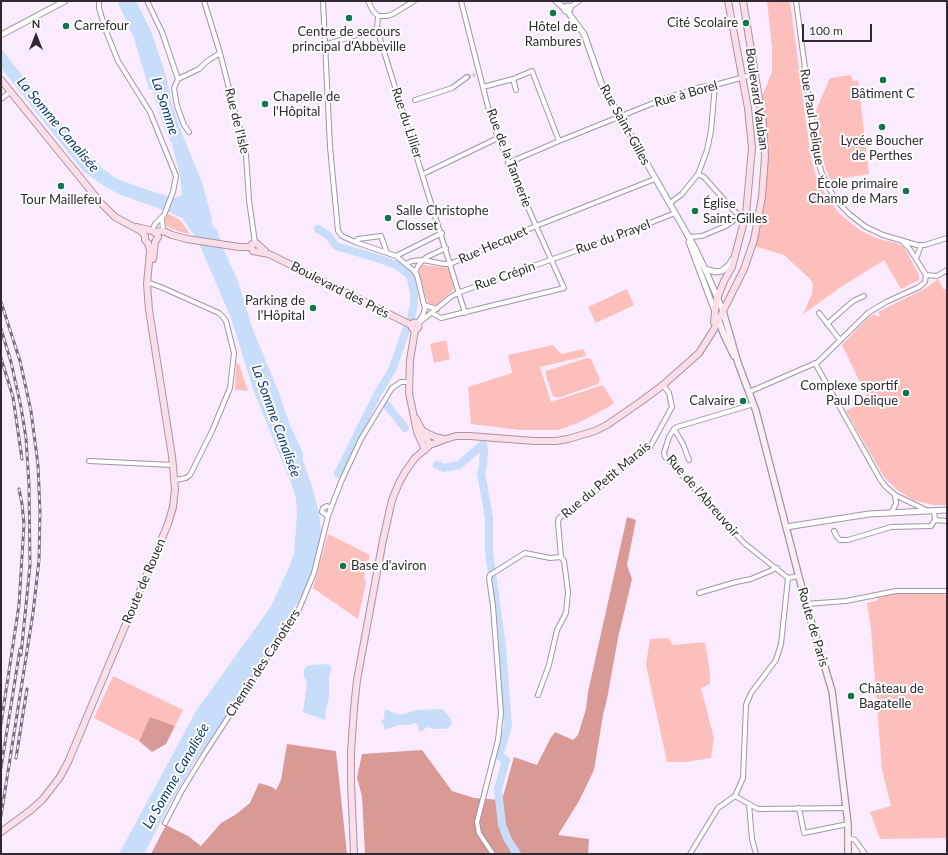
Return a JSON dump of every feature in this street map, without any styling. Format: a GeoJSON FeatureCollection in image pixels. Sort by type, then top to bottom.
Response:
{"type":"FeatureCollection","features":[{"type":"Feature","properties":{"kind":"main road","name":"Boulevard Vauban"},"geometry":{"type":"LineString","coordinates":[[717,316],[715,304],[724,281],[732,267],[737,250],[750,174],[751,135],[728,1]]}},
{"type":"Feature","properties":{"kind":"main road","name":"Boulevard Vauban"},"geometry":{"type":"LineString","coordinates":[[717,316],[723,311],[744,269],[750,252],[762,197],[765,157],[764,139],[755,74],[742,1]]}},
{"type":"Feature","properties":{"kind":"main road"},"geometry":{"type":"LineString","coordinates":[[1,80],[100,202],[115,217],[153,236]]}},
{"type":"Feature","properties":{"kind":"main road"},"geometry":{"type":"LineString","coordinates":[[134,226],[141,231],[146,240],[163,231]]}},
{"type":"Feature","properties":{"kind":"main road","name":"Boulevard des Prés"},"geometry":{"type":"LineString","coordinates":[[163,231],[187,239],[227,246],[245,248],[256,247],[416,325]]}},
{"type":"Feature","properties":{"kind":"main road","name":"Boulevard des Prés"},"geometry":{"type":"LineString","coordinates":[[153,236],[172,235]]}},
{"type":"Feature","properties":{"kind":"main road","name":"Route de Rouen"},"geometry":{"type":"LineString","coordinates":[[1,832],[25,815],[43,799],[55,784],[68,762],[168,524],[173,507],[175,480],[148,294],[150,251],[153,236]]}},
{"type":"Feature","properties":{"kind":"main road"},"geometry":{"type":"LineString","coordinates":[[726,321],[732,294]]}},
{"type":"Feature","properties":{"kind":"main road","name":"Rue Saint-Gilles"},"geometry":{"type":"LineString","coordinates":[[723,311],[738,363],[754,404]]}},
{"type":"Feature","properties":{"kind":"main road"},"geometry":{"type":"LineString","coordinates":[[354,854],[351,752],[357,680],[392,500],[405,472],[415,458],[430,446],[456,436],[534,441],[568,439],[584,435],[607,425],[663,385],[699,353],[713,331],[717,316]]}},
{"type":"Feature","properties":{"kind":"main road"},"geometry":{"type":"LineString","coordinates":[[678,372],[704,340],[717,316]]}},
{"type":"Feature","properties":{"kind":"main road","name":"Rue Saint-Gilles"},"geometry":{"type":"LineString","coordinates":[[717,316],[729,347],[738,363]]}},
{"type":"Feature","properties":{"kind":"main road"},"geometry":{"type":"LineString","coordinates":[[416,325],[410,360],[410,402],[417,432],[425,450]]}},
{"type":"Feature","properties":{"kind":"main road"},"geometry":{"type":"LineString","coordinates":[[713,331],[722,330]]}},
{"type":"Feature","properties":{"kind":"main road","name":"Route de Paris"},"geometry":{"type":"LineString","coordinates":[[754,404],[806,604],[832,691],[848,824],[848,854]]}},
{"type":"Feature","properties":{"kind":"main road"},"geometry":{"type":"LineString","coordinates":[[413,414],[430,446]]}},
{"type":"Feature","properties":{"kind":"main road"},"geometry":{"type":"LineString","coordinates":[[423,431],[435,437],[446,439]]}},
{"type":"Feature","properties":{"kind":"street"},"geometry":{"type":"LineString","coordinates":[[1,35],[65,1]]}},
{"type":"Feature","properties":{"kind":"street"},"geometry":{"type":"LineString","coordinates":[[99,1],[99,8],[106,31],[118,61],[139,92],[150,112],[176,176],[173,192],[163,216],[155,224],[153,236]]}},
{"type":"Feature","properties":{"kind":"street"},"geometry":{"type":"LineString","coordinates":[[147,1],[162,32],[178,79]]}},
{"type":"Feature","properties":{"kind":"street","name":"Rue de l'Isle"},"geometry":{"type":"LineString","coordinates":[[204,1],[220,53],[246,155],[249,200],[256,247]]}},
{"type":"Feature","properties":{"kind":"street"},"geometry":{"type":"LineString","coordinates":[[323,1],[324,45],[336,222],[338,232],[342,236],[355,242],[396,256],[416,273]]}},
{"type":"Feature","properties":{"kind":"street"},"geometry":{"type":"LineString","coordinates":[[368,1],[373,11],[378,16],[393,14],[414,1]]}},
{"type":"Feature","properties":{"kind":"street","name":"Rue de la Tannerie"},"geometry":{"type":"LineString","coordinates":[[461,1],[478,74],[498,138],[564,288],[466,313]]}},
{"type":"Feature","properties":{"kind":"street","name":"Rue Saint-Gilles"},"geometry":{"type":"LineString","coordinates":[[556,1],[567,9],[584,34],[602,85],[694,246],[723,311]]}},
{"type":"Feature","properties":{"kind":"street"},"geometry":{"type":"LineString","coordinates":[[567,9],[579,1]]}},
{"type":"Feature","properties":{"kind":"street","name":"Rue Paul Delique"},"geometry":{"type":"LineString","coordinates":[[796,1],[818,161],[825,180],[841,206],[858,221],[876,232],[901,241],[920,245],[947,238]]}},
{"type":"Feature","properties":{"kind":"street","name":"Rue du Lillier"},"geometry":{"type":"LineString","coordinates":[[378,16],[377,29],[466,313]]}},
{"type":"Feature","properties":{"kind":"street"},"geometry":{"type":"LineString","coordinates":[[324,45],[377,29]]}},
{"type":"Feature","properties":{"kind":"street"},"geometry":{"type":"LineString","coordinates":[[189,132],[184,125],[177,106],[174,88],[178,79],[199,69],[206,62],[220,53]]}},
{"type":"Feature","properties":{"kind":"street"},"geometry":{"type":"LineString","coordinates":[[483,87],[513,79],[532,71],[559,141]]}},
{"type":"Feature","properties":{"kind":"street","name":"Rue à Borel"},"geometry":{"type":"LineString","coordinates":[[508,163],[619,116],[666,98],[701,87],[715,86],[755,74]]}},
{"type":"Feature","properties":{"kind":"street"},"geometry":{"type":"LineString","coordinates":[[415,100],[452,88],[467,77]]}},
{"type":"Feature","properties":{"kind":"street"},"geometry":{"type":"LineString","coordinates":[[513,79],[516,90]]}},
{"type":"Feature","properties":{"kind":"street"},"geometry":{"type":"LineString","coordinates":[[670,203],[682,194],[698,174],[708,144],[715,86]]}},
{"type":"Feature","properties":{"kind":"street"},"geometry":{"type":"LineString","coordinates":[[1,99],[10,92]]}},
{"type":"Feature","properties":{"kind":"street"},"geometry":{"type":"LineString","coordinates":[[423,174],[498,138]]}},
{"type":"Feature","properties":{"kind":"street"},"geometry":{"type":"LineString","coordinates":[[698,174],[704,177],[735,212],[743,214]]}},
{"type":"Feature","properties":{"kind":"street","name":"Rue Hecquet"},"geometry":{"type":"LineString","coordinates":[[450,264],[536,226],[655,179]]}},
{"type":"Feature","properties":{"kind":"street","name":"Rue du Prayel"},"geometry":{"type":"LineString","coordinates":[[551,260],[675,213]]}},
{"type":"Feature","properties":{"kind":"street"},"geometry":{"type":"LineString","coordinates":[[688,237],[702,236],[726,226],[743,214]]}},
{"type":"Feature","properties":{"kind":"street"},"geometry":{"type":"LineString","coordinates":[[163,216],[163,231]]}},
{"type":"Feature","properties":{"kind":"street"},"geometry":{"type":"LineString","coordinates":[[396,256],[442,233]]}},
{"type":"Feature","properties":{"kind":"street"},"geometry":{"type":"LineString","coordinates":[[355,242],[358,239],[381,236],[387,253]]}},
{"type":"Feature","properties":{"kind":"street","name":"Rue Saint-Gilles"},"geometry":{"type":"LineString","coordinates":[[688,237],[690,246],[717,316]]}},
{"type":"Feature","properties":{"kind":"street"},"geometry":{"type":"LineString","coordinates":[[749,392],[822,359],[868,313],[886,302],[919,287],[925,282],[926,275],[909,248],[901,241]]}},
{"type":"Feature","properties":{"kind":"street"},"geometry":{"type":"LineString","coordinates":[[916,259],[920,245]]}},
{"type":"Feature","properties":{"kind":"street"},"geometry":{"type":"LineString","coordinates":[[416,325],[423,315],[424,305],[416,273],[418,266],[427,257],[446,248]]}},
{"type":"Feature","properties":{"kind":"street"},"geometry":{"type":"LineString","coordinates":[[705,269],[716,272],[722,271],[729,265],[737,250]]}},
{"type":"Feature","properties":{"kind":"street"},"geometry":{"type":"LineString","coordinates":[[406,264],[412,261],[423,260],[450,264]]}},
{"type":"Feature","properties":{"kind":"street","name":"Rue Crépin"},"geometry":{"type":"LineString","coordinates":[[416,325],[452,296],[460,292],[551,260]]}},
{"type":"Feature","properties":{"kind":"street"},"geometry":{"type":"LineString","coordinates":[[926,275],[937,276],[947,270]]}},
{"type":"Feature","properties":{"kind":"street"},"geometry":{"type":"LineString","coordinates":[[149,283],[219,313],[226,321],[233,348],[234,357],[230,388],[218,418],[190,475],[186,478],[175,480]]}},
{"type":"Feature","properties":{"kind":"street"},"geometry":{"type":"LineString","coordinates":[[827,324],[853,301],[864,296]]}},
{"type":"Feature","properties":{"kind":"street"},"geometry":{"type":"LineString","coordinates":[[424,305],[437,309]]}},
{"type":"Feature","properties":{"kind":"street"},"geometry":{"type":"LineString","coordinates":[[432,313],[441,318],[466,313]]}},
{"type":"Feature","properties":{"kind":"street"},"geometry":{"type":"LineString","coordinates":[[819,314],[840,340]]}},
{"type":"Feature","properties":{"kind":"street"},"geometry":{"type":"LineString","coordinates":[[815,363],[885,486],[913,505],[926,510]]}},
{"type":"Feature","properties":{"kind":"street","name":"Chemin des Canotiers"},"geometry":{"type":"LineString","coordinates":[[165,823],[181,792],[203,756],[299,609],[314,573],[328,516],[341,482],[361,439],[392,388],[401,382],[409,382]]}},
{"type":"Feature","properties":{"kind":"street","name":"Rue du Petit Marais"},"geometry":{"type":"LineString","coordinates":[[561,557],[558,522],[559,518],[590,496],[650,446],[672,407],[669,393],[663,385]]}},
{"type":"Feature","properties":{"kind":"street"},"geometry":{"type":"LineString","coordinates":[[689,460],[674,429],[754,404]]}},
{"type":"Feature","properties":{"kind":"street","name":"Rue de l'Abreuvoir"},"geometry":{"type":"LineString","coordinates":[[674,429],[664,453],[665,457],[744,543],[788,578]]}},
{"type":"Feature","properties":{"kind":"street"},"geometry":{"type":"LineString","coordinates":[[89,461],[173,465]]}},
{"type":"Feature","properties":{"kind":"street"},"geometry":{"type":"LineString","coordinates":[[891,512],[896,504],[895,494]]}},
{"type":"Feature","properties":{"kind":"street","name":"Chemin des Canotiers"},"geometry":{"type":"LineString","coordinates":[[328,516],[322,512],[323,508],[327,506],[331,508]]}},
{"type":"Feature","properties":{"kind":"street"},"geometry":{"type":"LineString","coordinates":[[834,531],[840,540],[848,540],[892,527],[931,526],[935,520],[934,510]]}},
{"type":"Feature","properties":{"kind":"street"},"geometry":{"type":"LineString","coordinates":[[786,527],[891,512],[947,510]]}},
{"type":"Feature","properties":{"kind":"street"},"geometry":{"type":"LineString","coordinates":[[935,520],[947,521]]}},
{"type":"Feature","properties":{"kind":"street"},"geometry":{"type":"LineString","coordinates":[[493,854],[479,833],[477,822],[498,740],[501,713],[493,606],[489,578],[490,575],[525,553],[550,558],[561,557],[564,561],[568,592],[566,613],[557,630],[549,665],[538,695]]}},
{"type":"Feature","properties":{"kind":"street"},"geometry":{"type":"LineString","coordinates":[[699,593],[751,579],[777,568]]}},
{"type":"Feature","properties":{"kind":"street"},"geometry":{"type":"LineString","coordinates":[[690,854],[718,808],[735,796],[743,778],[746,705],[751,693],[776,660],[781,644],[788,578],[799,576]]}},
{"type":"Feature","properties":{"kind":"street"},"geometry":{"type":"LineString","coordinates":[[806,604],[846,601],[896,591],[947,591]]}},
{"type":"Feature","properties":{"kind":"street"},"geometry":{"type":"LineString","coordinates":[[735,796],[758,809],[846,808]]}},
{"type":"Feature","properties":{"kind":"street"},"geometry":{"type":"LineString","coordinates":[[749,804],[752,839],[756,854]]}},
{"type":"Feature","properties":{"kind":"street"},"geometry":{"type":"LineString","coordinates":[[799,808],[804,833],[848,824]]}},
{"type":"Feature","properties":{"kind":"street"},"geometry":{"type":"LineString","coordinates":[[849,838],[855,840],[865,854]]}},
{"type":"Feature","properties":{"kind":"shaded area"},"geometry":{"type":"Polygon","coordinates":[[[767,1],[790,1],[811,158],[817,179],[828,199],[840,214],[861,231],[879,239],[896,243],[904,247],[919,275],[919,280],[901,289],[884,260],[841,287],[803,314],[812,294],[813,285],[811,280],[784,255],[754,246],[764,199],[768,163],[767,125],[762,97],[772,72],[772,47],[767,1]]]}},
{"type":"Feature","properties":{"kind":"shaded area"},"geometry":{"type":"Polygon","coordinates":[[[851,75],[853,81],[858,80],[869,174],[830,180],[823,161],[816,110],[830,78],[851,75]]]}},
{"type":"Feature","properties":{"kind":"shaded area"},"geometry":{"type":"Polygon","coordinates":[[[168,214],[180,220],[190,234],[180,232],[166,226],[165,219],[168,214]]]}},
{"type":"Feature","properties":{"kind":"shaded area"},"geometry":{"type":"Polygon","coordinates":[[[424,265],[449,268],[454,289],[437,305],[432,306],[427,302],[419,272],[420,268],[424,265]]]}},
{"type":"Feature","properties":{"kind":"shaded area","name":"Complexe sportif Paul Delique"},"geometry":{"type":"Polygon","coordinates":[[[938,279],[944,290],[947,288],[947,505],[933,505],[913,500],[897,490],[884,477],[846,411],[868,399],[842,345],[869,317],[875,314],[877,317],[880,315],[878,312],[926,288],[938,279]]]}},
{"type":"Feature","properties":{"kind":"shaded area"},"geometry":{"type":"Polygon","coordinates":[[[627,289],[634,305],[596,323],[588,307],[627,289]]]}},
{"type":"Feature","properties":{"kind":"shaded area"},"geometry":{"type":"Polygon","coordinates":[[[446,340],[450,359],[434,363],[430,344],[446,340]]]}},
{"type":"Feature","properties":{"kind":"shaded area"},"geometry":{"type":"Polygon","coordinates":[[[553,345],[562,354],[584,349],[586,356],[540,367],[551,402],[603,385],[614,403],[578,423],[558,430],[520,430],[471,424],[468,387],[512,373],[508,355],[553,345]]]}},
{"type":"Feature","properties":{"kind":"shaded area"},"geometry":{"type":"Polygon","coordinates":[[[587,358],[591,359],[600,379],[598,384],[558,398],[553,396],[546,376],[546,371],[587,358]]]}},
{"type":"Feature","properties":{"kind":"shaded area"},"geometry":{"type":"Polygon","coordinates":[[[236,363],[239,364],[248,391],[235,390],[236,363]]]}},
{"type":"Feature","properties":{"kind":"shaded area"},"geometry":{"type":"Polygon","coordinates":[[[627,517],[636,520],[627,565],[632,579],[618,638],[594,770],[579,801],[558,835],[589,839],[588,854],[365,854],[362,796],[357,778],[362,754],[422,750],[452,791],[474,798],[502,800],[514,757],[537,765],[555,732],[573,740],[578,735],[586,709],[588,692],[627,517]]]}},
{"type":"Feature","properties":{"kind":"shaded area","name":"Base d'aviron"},"geometry":{"type":"Polygon","coordinates":[[[328,534],[370,555],[364,577],[366,583],[358,619],[313,588],[328,534]]]}},
{"type":"Feature","properties":{"kind":"shaded area"},"geometry":{"type":"Polygon","coordinates":[[[939,592],[947,595],[947,838],[880,839],[870,812],[891,806],[882,770],[871,629],[867,603],[878,600],[878,595],[939,592]]]}},
{"type":"Feature","properties":{"kind":"shaded area"},"geometry":{"type":"Polygon","coordinates":[[[668,638],[673,645],[705,642],[710,672],[710,684],[701,688],[714,738],[711,758],[686,762],[667,762],[646,665],[650,639],[668,638]]]}},
{"type":"Feature","properties":{"kind":"shaded area"},"geometry":{"type":"Polygon","coordinates":[[[113,676],[183,710],[175,726],[150,717],[139,741],[94,718],[113,676]]]}},
{"type":"Feature","properties":{"kind":"shaded area"},"geometry":{"type":"Polygon","coordinates":[[[150,717],[175,726],[166,744],[152,752],[139,741],[150,717]]]}},
{"type":"Feature","properties":{"kind":"shaded area"},"geometry":{"type":"Polygon","coordinates":[[[287,744],[336,751],[347,854],[151,854],[166,825],[188,836],[201,846],[221,823],[235,815],[250,803],[259,783],[272,787],[276,790],[281,780],[287,744]]]}},
{"type":"Feature","properties":{"kind":"water"},"geometry":{"type":"Polygon","coordinates":[[[117,1],[136,1],[151,31],[168,82],[172,105],[202,182],[212,219],[211,222],[214,228],[217,229],[223,248],[238,281],[252,327],[279,393],[289,423],[303,453],[303,461],[312,486],[319,513],[322,537],[311,578],[307,586],[267,655],[194,763],[171,802],[144,854],[119,854],[196,711],[270,608],[294,554],[297,514],[296,498],[290,480],[254,392],[231,318],[194,235],[182,218],[121,195],[107,188],[83,171],[1,68],[1,49],[59,121],[90,156],[103,169],[117,179],[174,198],[182,195],[180,175],[172,144],[162,122],[153,91],[152,89],[149,89],[134,38],[117,1]]]}},
{"type":"Feature","properties":{"kind":"water"},"geometry":{"type":"Polygon","coordinates":[[[329,664],[332,668],[329,676],[329,697],[325,720],[303,712],[307,683],[304,677],[304,670],[307,666],[329,664]]]}},
{"type":"Feature","properties":{"kind":"water"},"geometry":{"type":"Polygon","coordinates":[[[385,709],[397,714],[404,714],[416,710],[443,709],[451,719],[452,724],[449,728],[434,729],[427,727],[422,731],[419,731],[418,725],[415,723],[410,725],[399,725],[384,730],[384,725],[381,722],[384,718],[385,709]]]}},
{"type":"Feature","properties":{"kind":"waterway"},"geometry":{"type":"LineString","coordinates":[[318,229],[328,235],[336,246],[396,265],[410,275],[414,293],[414,304],[411,318]]}},
{"type":"Feature","properties":{"kind":"waterway"},"geometry":{"type":"LineString","coordinates":[[338,474],[377,395],[393,368],[406,330]]}},
{"type":"Feature","properties":{"kind":"waterway"},"geometry":{"type":"LineString","coordinates":[[386,404],[405,428]]}},
{"type":"Feature","properties":{"kind":"waterway"},"geometry":{"type":"LineString","coordinates":[[437,465],[444,468],[459,465],[483,444],[483,467],[481,473],[489,518],[489,552],[502,647],[508,726],[499,756],[506,760],[498,789],[502,825],[508,840],[517,854]]}},
{"type":"Feature","properties":{"kind":"tunnel"},"geometry":{"type":"LineString","coordinates":[[467,77],[475,75]]}},
{"type":"Feature","properties":{"kind":"railway"},"geometry":{"type":"LineString","coordinates":[[1,302],[20,361],[31,411],[38,465],[40,512],[39,560],[33,613],[1,816]]}},
{"type":"Feature","properties":{"kind":"railway"},"geometry":{"type":"LineString","coordinates":[[1,329],[11,362],[21,407],[26,438],[29,484],[30,565],[21,655]]}},
{"type":"Feature","properties":{"kind":"railway"},"geometry":{"type":"LineString","coordinates":[[1,358],[13,397],[22,459]]}},
{"type":"Feature","properties":{"kind":"railway"},"geometry":{"type":"LineString","coordinates":[[1,724],[19,605],[24,524],[19,489]]}},
{"type":"Feature","properties":{"kind":"railway"},"geometry":{"type":"LineString","coordinates":[[1,768],[20,649]]}},
{"type":"Feature","properties":{"kind":"railway"},"geometry":{"type":"LineString","coordinates":[[16,758],[27,689]]}},
{"type":"Feature","properties":{"kind":"place","name":"Hôtel de Rambures"},"geometry":{"type":"Point","coordinates":[553,13]}},
{"type":"Feature","properties":{"kind":"place","name":"Centre de secours principal d'Abbeville"},"geometry":{"type":"Point","coordinates":[349,18]}},
{"type":"Feature","properties":{"kind":"place","name":"Cité Scolaire"},"geometry":{"type":"Point","coordinates":[746,23]}},
{"type":"Feature","properties":{"kind":"place","name":"Carrefour"},"geometry":{"type":"Point","coordinates":[66,26]}},
{"type":"Feature","properties":{"kind":"place","name":"Bâtiment C"},"geometry":{"type":"Point","coordinates":[883,80]}},
{"type":"Feature","properties":{"kind":"place","name":"Chapelle de l'Hôpital"},"geometry":{"type":"Point","coordinates":[265,104]}},
{"type":"Feature","properties":{"kind":"place","name":"Lycée Boucher de Perthes"},"geometry":{"type":"Point","coordinates":[882,127]}},
{"type":"Feature","properties":{"kind":"place","name":"Tour Maillefeu"},"geometry":{"type":"Point","coordinates":[61,186]}},
{"type":"Feature","properties":{"kind":"place","name":"École primaire Champ de Mars"},"geometry":{"type":"Point","coordinates":[906,191]}},
{"type":"Feature","properties":{"kind":"place","name":"Église Saint-Gilles"},"geometry":{"type":"Point","coordinates":[695,211]}},
{"type":"Feature","properties":{"kind":"place","name":"Salle Christophe Closset"},"geometry":{"type":"Point","coordinates":[388,218]}},
{"type":"Feature","properties":{"kind":"place","name":"Parking de l'Hôpital"},"geometry":{"type":"Point","coordinates":[313,308]}},
{"type":"Feature","properties":{"kind":"place","name":"Complexe sportif Paul Delique"},"geometry":{"type":"Point","coordinates":[906,393]}},
{"type":"Feature","properties":{"kind":"place","name":"Calvaire"},"geometry":{"type":"Point","coordinates":[743,401]}},
{"type":"Feature","properties":{"kind":"place","name":"Base d'aviron"},"geometry":{"type":"Point","coordinates":[343,566]}},
{"type":"Feature","properties":{"kind":"place","name":"Château de Bagatelle"},"geometry":{"type":"Point","coordinates":[851,696]}},
{"type":"Feature","properties":{"kind":"water label","name":"La Somme"},"geometry":{"type":"Point","coordinates":[165,106]}},
{"type":"Feature","properties":{"kind":"water label","name":"La Somme Canalisée"},"geometry":{"type":"Point","coordinates":[58,125]}},
{"type":"Feature","properties":{"kind":"water label","name":"La Somme Canalisée"},"geometry":{"type":"Point","coordinates":[276,421]}},
{"type":"Feature","properties":{"kind":"water label","name":"La Somme Canalisée"},"geometry":{"type":"Point","coordinates":[176,776]}}]}
